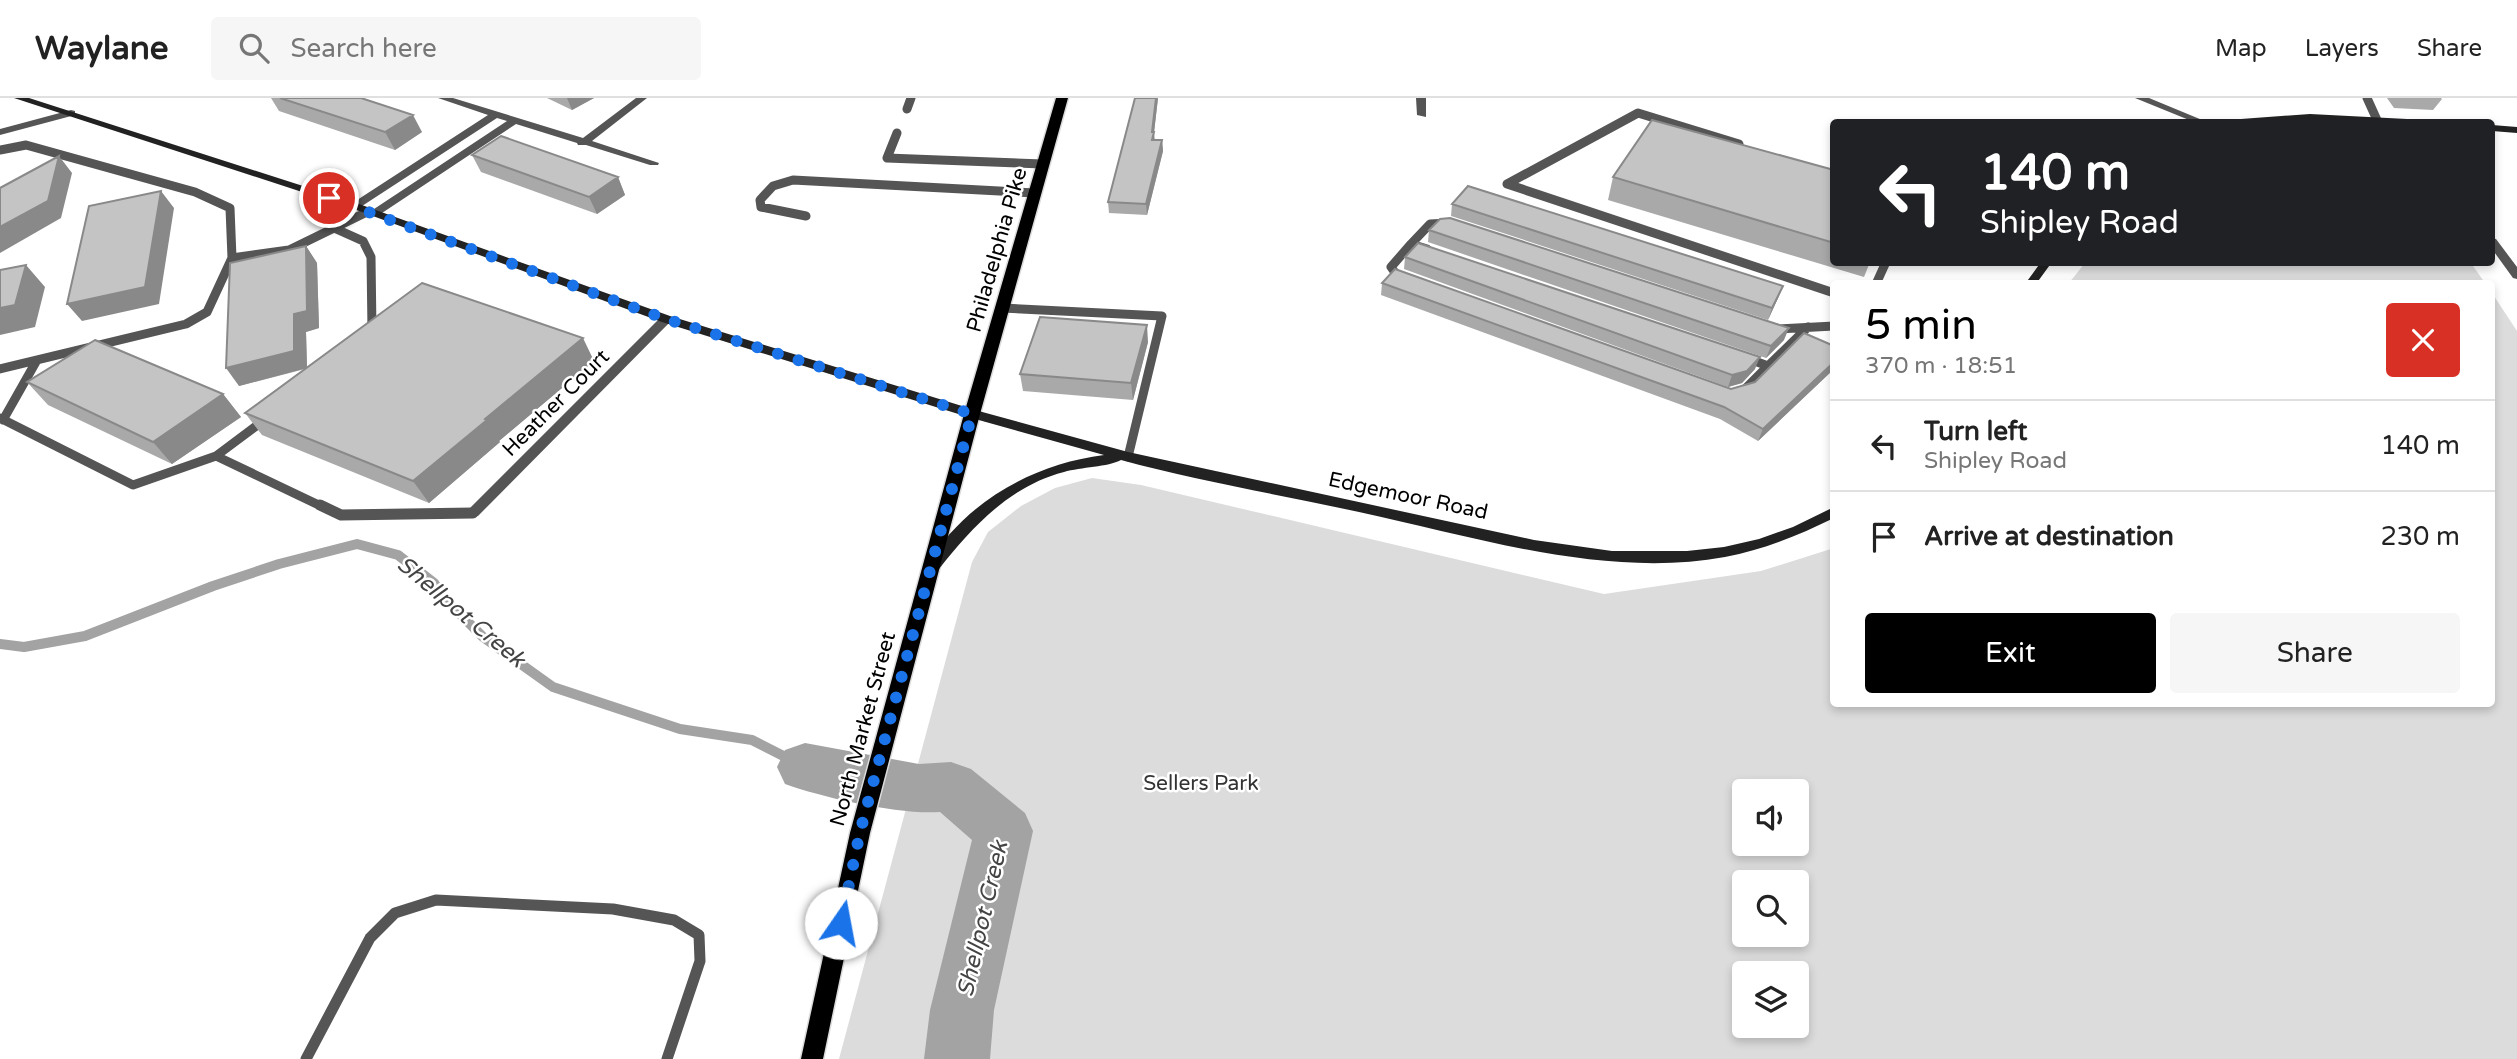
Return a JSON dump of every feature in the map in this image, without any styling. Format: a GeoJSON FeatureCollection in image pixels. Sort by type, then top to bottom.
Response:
{"type":"FeatureCollection","features":[{"type":"Feature","properties":{"kind":"main road","name":"Edgemoor Road"},"geometry":{"type":"LineString","coordinates":[[19,98],[355,206],[666,319],[972,414],[1128,457],[1598,557],[1694,558],[1765,542],[1816,523],[1830,514]]}},
{"type":"Feature","properties":{"kind":"main road","name":"Philadelphia Pike"},"geometry":{"type":"LineString","coordinates":[[972,414],[1062,98]]}},
{"type":"Feature","properties":{"kind":"main road"},"geometry":{"type":"LineString","coordinates":[[2282,119],[2355,119]]}},
{"type":"Feature","properties":{"kind":"main road"},"geometry":{"type":"LineString","coordinates":[[2495,128],[2517,130]]}},
{"type":"Feature","properties":{"kind":"main road"},"geometry":{"type":"LineString","coordinates":[[2032,280],[2045,266]]}},
{"type":"Feature","properties":{"kind":"main road","name":"North Market Street"},"geometry":{"type":"LineString","coordinates":[[812,1059],[860,832],[934,565],[972,414]]}},
{"type":"Feature","properties":{"kind":"main road"},"geometry":{"type":"LineString","coordinates":[[934,565],[979,512],[1029,479],[1073,464],[1128,457]]}},
{"type":"Feature","properties":{"kind":"street"},"geometry":{"type":"LineString","coordinates":[[443,98],[654,163]]}},
{"type":"Feature","properties":{"kind":"street"},"geometry":{"type":"LineString","coordinates":[[582,143],[642,98]]}},
{"type":"Feature","properties":{"kind":"street"},"geometry":{"type":"LineString","coordinates":[[1421,98],[1422,115]]}},
{"type":"Feature","properties":{"kind":"street"},"geometry":{"type":"LineString","coordinates":[[2140,98],[2194,119]]}},
{"type":"Feature","properties":{"kind":"street"},"geometry":{"type":"LineString","coordinates":[[0,132],[71,113]]}},
{"type":"Feature","properties":{"kind":"street"},"geometry":{"type":"LineString","coordinates":[[355,206],[495,115]]}},
{"type":"Feature","properties":{"kind":"street"},"geometry":{"type":"LineString","coordinates":[[372,212],[513,121]]}},
{"type":"Feature","properties":{"kind":"street"},"geometry":{"type":"LineString","coordinates":[[2495,245],[2517,275]]}},
{"type":"Feature","properties":{"kind":"street","name":"Heather Court"},"geometry":{"type":"LineString","coordinates":[[473,513],[666,319]]}},
{"type":"Feature","properties":{"kind":"lane"},"geometry":{"type":"LineString","coordinates":[[907,109],[911,98]]}},
{"type":"Feature","properties":{"kind":"lane"},"geometry":{"type":"LineString","coordinates":[[2367,98],[2377,119]]}},
{"type":"Feature","properties":{"kind":"lane"},"geometry":{"type":"LineString","coordinates":[[1743,145],[1638,113],[1507,184],[1830,292]]}},
{"type":"Feature","properties":{"kind":"lane"},"geometry":{"type":"LineString","coordinates":[[897,133],[887,158],[1043,164]]}},
{"type":"Feature","properties":{"kind":"lane"},"geometry":{"type":"LineString","coordinates":[[0,150],[26,145],[195,192],[230,208],[232,258],[206,312],[186,324],[0,369]]}},
{"type":"Feature","properties":{"kind":"lane"},"geometry":{"type":"LineString","coordinates":[[806,216],[765,209],[761,207],[760,200],[773,186],[793,180],[1035,193]]}},
{"type":"Feature","properties":{"kind":"lane"},"geometry":{"type":"LineString","coordinates":[[232,258],[289,250],[372,212]]}},
{"type":"Feature","properties":{"kind":"lane"},"geometry":{"type":"LineString","coordinates":[[1412,281],[1396,274],[1391,267],[1411,244],[1430,224],[1449,223],[1462,227]]}},
{"type":"Feature","properties":{"kind":"lane"},"geometry":{"type":"LineString","coordinates":[[334,228],[363,241],[371,257],[372,340]]}},
{"type":"Feature","properties":{"kind":"lane"},"geometry":{"type":"LineString","coordinates":[[1411,244],[1437,253]]}},
{"type":"Feature","properties":{"kind":"lane"},"geometry":{"type":"LineString","coordinates":[[1002,308],[1163,316],[1128,457]]}},
{"type":"Feature","properties":{"kind":"lane"},"geometry":{"type":"LineString","coordinates":[[1760,325],[1773,329],[1830,326]]}},
{"type":"Feature","properties":{"kind":"lane"},"geometry":{"type":"LineString","coordinates":[[1728,394],[1737,394],[1748,388],[1808,327]]}},
{"type":"Feature","properties":{"kind":"lane"},"geometry":{"type":"LineString","coordinates":[[1728,352],[1768,366]]}},
{"type":"Feature","properties":{"kind":"lane"},"geometry":{"type":"LineString","coordinates":[[37,360],[2,419],[134,485],[216,456],[272,414]]}},
{"type":"Feature","properties":{"kind":"lane"},"geometry":{"type":"LineString","coordinates":[[216,456],[341,515],[473,513]]}},
{"type":"Feature","properties":{"kind":"lane"},"geometry":{"type":"LineString","coordinates":[[306,1059],[370,938],[395,912],[436,900],[613,909],[674,920],[699,935],[700,961],[667,1059]]}},
{"type":"Feature","properties":{"kind":"green space"},"geometry":{"type":"Polygon","coordinates":[[[2083,266],[2473,266],[2483,280],[2071,280],[2083,266]]]}},
{"type":"Feature","properties":{"kind":"green space","name":"Sellers Park"},"geometry":{"type":"Polygon","coordinates":[[[2495,298],[2517,331],[2517,1059],[839,1059],[972,562],[988,532],[1021,506],[1055,488],[1092,478],[1141,485],[1604,594],[1761,571],[1830,549],[1830,707],[2495,707],[2495,298]]]}},
{"type":"Feature","properties":{"kind":"building"},"geometry":{"type":"Polygon","coordinates":[[[280,98],[361,98],[413,115],[385,132],[280,98]]]}},
{"type":"Feature","properties":{"kind":"building"},"geometry":{"type":"Polygon","coordinates":[[[1135,98],[1156,98],[1152,140],[1162,140],[1146,204],[1108,202],[1135,98]]]}},
{"type":"Feature","properties":{"kind":"building"},"geometry":{"type":"Polygon","coordinates":[[[1652,120],[1830,169],[1830,242],[1613,177],[1652,120]]]}},
{"type":"Feature","properties":{"kind":"building"},"geometry":{"type":"Polygon","coordinates":[[[501,136],[618,177],[589,197],[472,155],[501,136]]]}},
{"type":"Feature","properties":{"kind":"building"},"geometry":{"type":"Polygon","coordinates":[[[59,156],[48,201],[0,227],[0,188],[59,156]]]}},
{"type":"Feature","properties":{"kind":"building"},"geometry":{"type":"Polygon","coordinates":[[[1468,186],[1783,286],[1772,308],[1452,204],[1468,186]]]}},
{"type":"Feature","properties":{"kind":"building"},"geometry":{"type":"Polygon","coordinates":[[[161,191],[145,287],[67,304],[89,206],[161,191]]]}},
{"type":"Feature","properties":{"kind":"building"},"geometry":{"type":"Polygon","coordinates":[[[1450,218],[1789,328],[1771,346],[1429,230],[1440,219],[1450,218]]]}},
{"type":"Feature","properties":{"kind":"building"},"geometry":{"type":"Polygon","coordinates":[[[1418,243],[1760,357],[1747,371],[1732,375],[1405,257],[1418,243]]]}},
{"type":"Feature","properties":{"kind":"building"},"geometry":{"type":"Polygon","coordinates":[[[306,246],[307,311],[294,314],[294,351],[226,368],[230,263],[306,246]]]}},
{"type":"Feature","properties":{"kind":"building"},"geometry":{"type":"Polygon","coordinates":[[[26,265],[15,305],[0,308],[0,270],[26,265]]]}},
{"type":"Feature","properties":{"kind":"building"},"geometry":{"type":"Polygon","coordinates":[[[1395,269],[1731,389],[1755,382],[1804,333],[1830,344],[1830,366],[1763,429],[1724,407],[1382,283],[1395,269]]]}},
{"type":"Feature","properties":{"kind":"building"},"geometry":{"type":"Polygon","coordinates":[[[422,283],[583,338],[413,481],[245,413],[422,283]]]}},
{"type":"Feature","properties":{"kind":"building"},"geometry":{"type":"Polygon","coordinates":[[[1040,317],[1147,325],[1131,383],[1020,374],[1040,317]]]}},
{"type":"Feature","properties":{"kind":"building"},"geometry":{"type":"Polygon","coordinates":[[[95,340],[223,394],[153,442],[27,382],[95,340]]]}},
{"type":"Feature","properties":{"kind":"waterway","name":"Shellpot Creek"},"geometry":{"type":"LineString","coordinates":[[0,644],[24,647],[85,636],[213,586],[279,564],[357,544],[398,555],[434,583],[446,600],[483,637],[553,687],[680,729],[752,740],[805,767]]}},
{"type":"Feature","properties":{"kind":"waterway","name":"Shellpot Creek"},"geometry":{"type":"LineString","coordinates":[[805,767],[919,789],[951,787],[1004,831],[962,1010],[957,1059]]}},
{"type":"Feature","properties":{"kind":"route"},"geometry":{"type":"LineString","coordinates":[[329,198],[666,319],[972,414],[934,565],[860,832],[841,923]]}}]}
